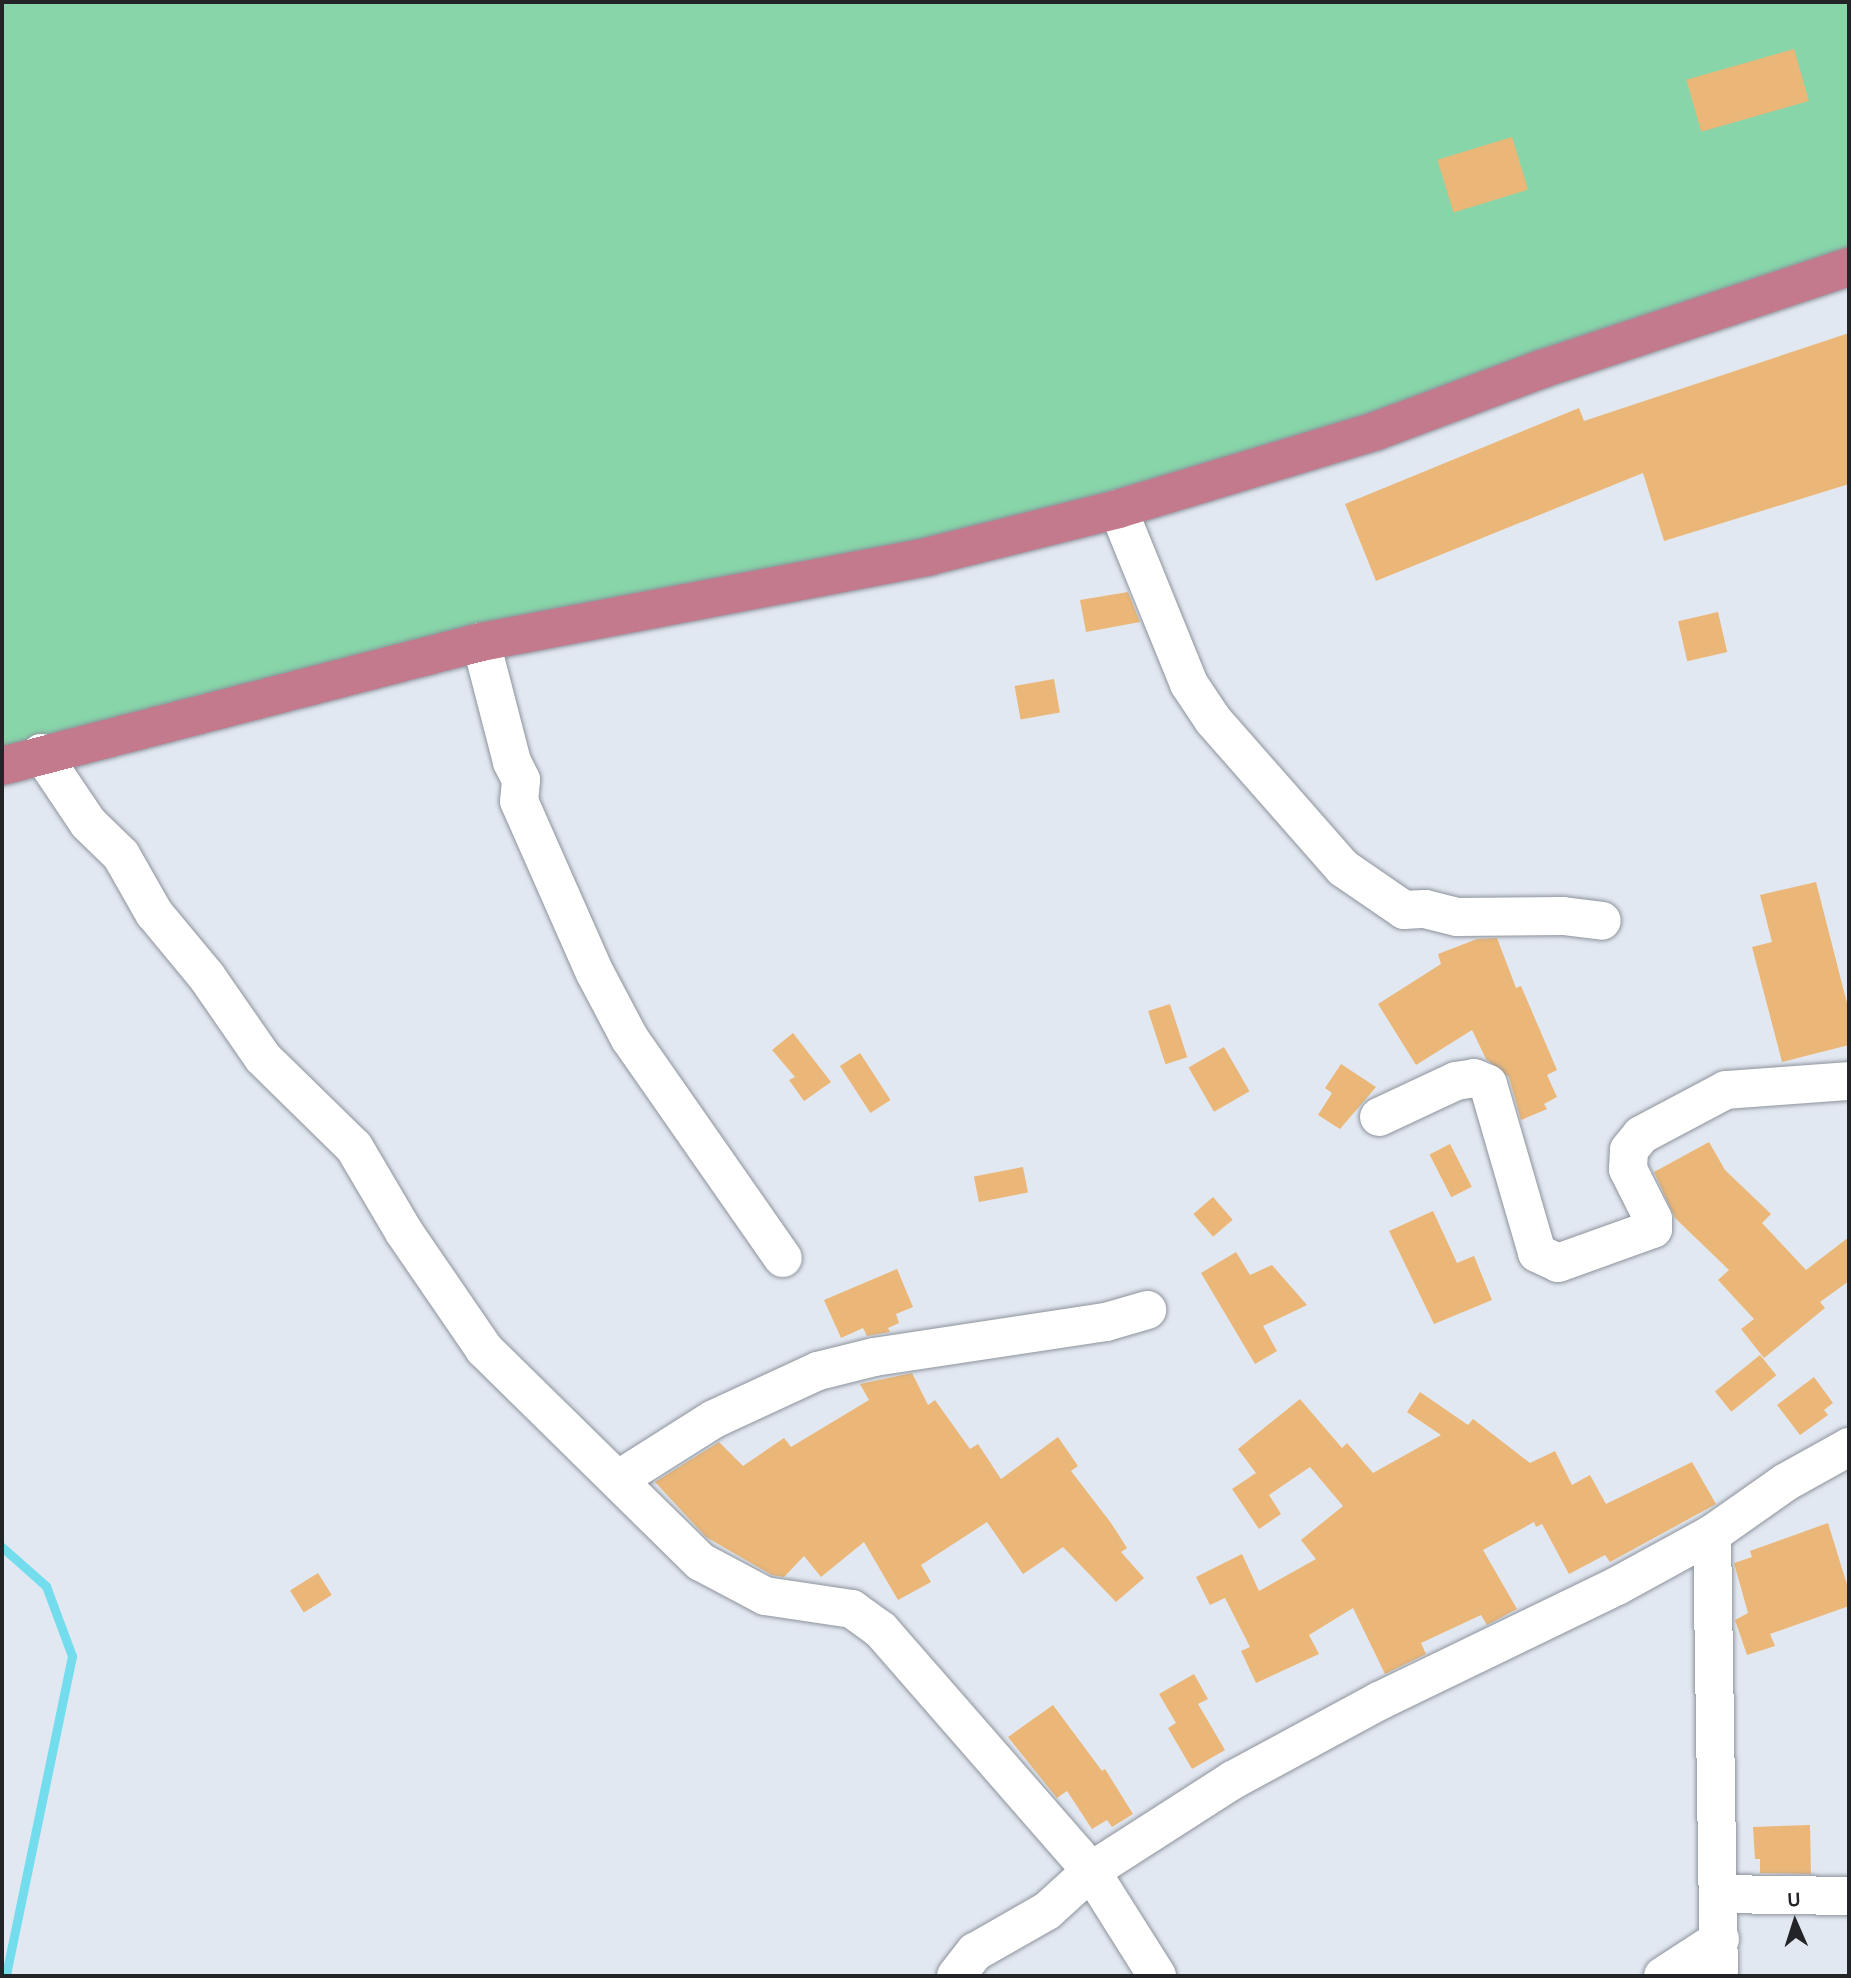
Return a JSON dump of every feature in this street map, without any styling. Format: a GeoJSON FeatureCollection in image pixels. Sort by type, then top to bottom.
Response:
{"type":"FeatureCollection","features":[{"type":"Feature","properties":{"kind":"highway"},"geometry":{"type":"LineString","coordinates":[[2,766],[41,753],[481,642],[930,555],[1118,509],[1376,431],[1542,369],[1849,267]]}},
{"type":"Feature","properties":{"kind":"street"},"geometry":{"type":"LineString","coordinates":[[1118,509],[1189,684],[1213,720],[1343,868],[1404,910],[1425,909],[1457,917],[1563,916],[1602,921]]}},
{"type":"Feature","properties":{"kind":"street"},"geometry":{"type":"LineString","coordinates":[[481,642],[512,762],[520,780],[519,801],[596,974],[630,1039],[783,1258]]}},
{"type":"Feature","properties":{"kind":"street"},"geometry":{"type":"LineString","coordinates":[[41,753],[88,823],[121,855],[154,914],[207,976],[263,1058],[355,1147],[404,1232],[484,1349],[620,1479],[701,1562],[724,1578],[765,1596],[852,1609],[881,1630],[1091,1871],[1157,1976]]}},
{"type":"Feature","properties":{"kind":"street"},"geometry":{"type":"LineString","coordinates":[[1379,1117],[1456,1081],[1474,1079],[1488,1084],[1537,1252],[1558,1263],[1653,1229],[1653,1219],[1628,1169],[1629,1150],[1641,1135],[1726,1090],[1849,1082]]}},
{"type":"Feature","properties":{"kind":"street"},"geometry":{"type":"LineString","coordinates":[[620,1479],[714,1419],[818,1371],[874,1357],[1106,1322],[1147,1311]]}},
{"type":"Feature","properties":{"kind":"street"},"geometry":{"type":"LineString","coordinates":[[956,1976],[975,1952],[1047,1911],[1091,1871],[1233,1780],[1712,1534],[1786,1482],[1849,1447]]}},
{"type":"Feature","properties":{"kind":"street"},"geometry":{"type":"LineString","coordinates":[[1662,1976],[1719,1958],[1720,1894],[1714,1799],[1712,1534]]}},
{"type":"Feature","properties":{"kind":"street"},"geometry":{"type":"LineString","coordinates":[[1720,1894],[1849,1895]]}},
{"type":"Feature","properties":{"kind":"green space"},"geometry":{"type":"Polygon","coordinates":[[[2,2],[1849,2],[1849,253],[1376,416],[984,527],[2,749],[2,2]]]}},
{"type":"Feature","properties":{"kind":"building"},"geometry":{"type":"Polygon","coordinates":[[[1794,49],[1809,101],[1701,132],[1686,80],[1794,49]]]}},
{"type":"Feature","properties":{"kind":"building"},"geometry":{"type":"Polygon","coordinates":[[[1512,137],[1528,190],[1453,212],[1437,160],[1512,137]]]}},
{"type":"Feature","properties":{"kind":"building"},"geometry":{"type":"Polygon","coordinates":[[[1849,333],[1849,484],[1664,541],[1643,473],[1376,581],[1345,504],[1579,408],[1584,421],[1849,333]]]}},
{"type":"Feature","properties":{"kind":"building"},"geometry":{"type":"Polygon","coordinates":[[[1128,592],[1140,622],[1086,632],[1080,600],[1128,592]]]}},
{"type":"Feature","properties":{"kind":"building"},"geometry":{"type":"Polygon","coordinates":[[[1718,612],[1727,652],[1687,661],[1678,621],[1718,612]]]}},
{"type":"Feature","properties":{"kind":"building"},"geometry":{"type":"Polygon","coordinates":[[[1054,679],[1060,712],[1021,719],[1015,686],[1054,679]]]}},
{"type":"Feature","properties":{"kind":"building"},"geometry":{"type":"Polygon","coordinates":[[[1816,882],[1849,1011],[1849,1045],[1782,1062],[1752,947],[1772,942],[1760,895],[1816,882]]]}},
{"type":"Feature","properties":{"kind":"building"},"geometry":{"type":"Polygon","coordinates":[[[1497,938],[1516,988],[1521,986],[1557,1070],[1547,1075],[1557,1097],[1544,1104],[1547,1109],[1521,1120],[1509,1077],[1486,1059],[1472,1030],[1416,1065],[1378,1004],[1441,964],[1438,954],[1477,939],[1497,938]]]}},
{"type":"Feature","properties":{"kind":"building"},"geometry":{"type":"Polygon","coordinates":[[[1170,1004],[1187,1057],[1165,1064],[1148,1011],[1170,1004]]]}},
{"type":"Feature","properties":{"kind":"building"},"geometry":{"type":"Polygon","coordinates":[[[793,1033],[831,1082],[804,1101],[789,1080],[795,1077],[772,1050],[793,1033]]]}},
{"type":"Feature","properties":{"kind":"building"},"geometry":{"type":"Polygon","coordinates":[[[1224,1047],[1250,1091],[1214,1112],[1188,1068],[1224,1047]]]}},
{"type":"Feature","properties":{"kind":"building"},"geometry":{"type":"Polygon","coordinates":[[[860,1053],[890,1100],[870,1113],[840,1066],[860,1053]]]}},
{"type":"Feature","properties":{"kind":"building"},"geometry":{"type":"Polygon","coordinates":[[[1341,1064],[1376,1087],[1340,1129],[1318,1115],[1332,1093],[1325,1088],[1341,1064]]]}},
{"type":"Feature","properties":{"kind":"building"},"geometry":{"type":"Polygon","coordinates":[[[1709,1142],[1725,1170],[1771,1214],[1762,1223],[1806,1270],[1849,1237],[1849,1281],[1820,1302],[1825,1308],[1764,1358],[1741,1329],[1754,1319],[1718,1280],[1729,1270],[1675,1218],[1654,1172],[1709,1142]]]}},
{"type":"Feature","properties":{"kind":"building"},"geometry":{"type":"Polygon","coordinates":[[[1450,1144],[1472,1187],[1451,1197],[1430,1154],[1450,1144]]]}},
{"type":"Feature","properties":{"kind":"building"},"geometry":{"type":"Polygon","coordinates":[[[1023,1167],[1028,1193],[979,1202],[974,1177],[1023,1167]]]}},
{"type":"Feature","properties":{"kind":"building"},"geometry":{"type":"Polygon","coordinates":[[[1213,1197],[1233,1220],[1213,1237],[1193,1214],[1213,1197]]]}},
{"type":"Feature","properties":{"kind":"building"},"geometry":{"type":"Polygon","coordinates":[[[1433,1211],[1457,1263],[1474,1256],[1492,1300],[1434,1324],[1389,1231],[1433,1211]]]}},
{"type":"Feature","properties":{"kind":"building"},"geometry":{"type":"Polygon","coordinates":[[[1236,1252],[1250,1275],[1272,1265],[1307,1305],[1263,1326],[1277,1351],[1255,1364],[1201,1273],[1236,1252]]]}},
{"type":"Feature","properties":{"kind":"building"},"geometry":{"type":"Polygon","coordinates":[[[897,1269],[913,1307],[896,1314],[899,1323],[888,1328],[890,1332],[867,1336],[863,1328],[841,1338],[824,1300],[897,1269]]]}},
{"type":"Feature","properties":{"kind":"building"},"geometry":{"type":"Polygon","coordinates":[[[1760,1355],[1776,1375],[1731,1412],[1715,1392],[1760,1355]]]}},
{"type":"Feature","properties":{"kind":"building"},"geometry":{"type":"Polygon","coordinates":[[[912,1373],[928,1405],[935,1400],[970,1449],[978,1444],[1001,1479],[1058,1437],[1078,1466],[1071,1471],[1127,1548],[1121,1552],[1144,1578],[1116,1602],[1063,1547],[1023,1574],[987,1522],[921,1565],[931,1582],[898,1600],[864,1542],[821,1577],[804,1556],[784,1577],[772,1575],[706,1537],[655,1482],[719,1442],[743,1466],[784,1438],[791,1447],[869,1400],[860,1384],[912,1373]]]}},
{"type":"Feature","properties":{"kind":"building"},"geometry":{"type":"Polygon","coordinates":[[[1814,1377],[1833,1403],[1824,1410],[1828,1415],[1800,1435],[1777,1405],[1814,1377]]]}},
{"type":"Feature","properties":{"kind":"building"},"geometry":{"type":"Polygon","coordinates":[[[1420,1392],[1468,1425],[1473,1419],[1530,1463],[1555,1451],[1572,1485],[1590,1475],[1606,1504],[1692,1462],[1716,1504],[1610,1562],[1605,1555],[1569,1574],[1542,1524],[1536,1527],[1534,1522],[1483,1550],[1517,1609],[1487,1625],[1481,1615],[1421,1643],[1426,1654],[1385,1674],[1353,1608],[1309,1635],[1319,1654],[1256,1683],[1241,1651],[1250,1647],[1225,1598],[1210,1605],[1196,1577],[1242,1554],[1259,1591],[1316,1559],[1301,1540],[1343,1506],[1310,1467],[1269,1495],[1281,1514],[1259,1529],[1232,1489],[1256,1473],[1238,1449],[1300,1399],[1342,1448],[1347,1443],[1373,1473],[1441,1435],[1407,1412],[1420,1392]]]}},
{"type":"Feature","properties":{"kind":"building"},"geometry":{"type":"Polygon","coordinates":[[[1828,1523],[1849,1591],[1849,1606],[1770,1634],[1775,1646],[1747,1655],[1735,1620],[1748,1613],[1734,1563],[1752,1557],[1750,1551],[1828,1523]]]}},
{"type":"Feature","properties":{"kind":"building"},"geometry":{"type":"Polygon","coordinates":[[[318,1573],[332,1595],[304,1613],[290,1590],[318,1573]]]}},
{"type":"Feature","properties":{"kind":"building"},"geometry":{"type":"Polygon","coordinates":[[[1194,1674],[1208,1699],[1198,1704],[1225,1750],[1192,1769],[1168,1728],[1176,1723],[1159,1694],[1194,1674]]]}},
{"type":"Feature","properties":{"kind":"building"},"geometry":{"type":"Polygon","coordinates":[[[1053,1705],[1102,1771],[1105,1769],[1133,1814],[1112,1827],[1107,1820],[1092,1829],[1067,1791],[1057,1798],[1008,1737],[1053,1705]]]}},
{"type":"Feature","properties":{"kind":"building"},"geometry":{"type":"Polygon","coordinates":[[[1810,1825],[1811,1874],[1760,1873],[1760,1859],[1755,1859],[1753,1827],[1810,1825]]]}},
{"type":"Feature","properties":{"kind":"waterway"},"geometry":{"type":"LineString","coordinates":[[2,1547],[46,1586],[72,1656],[6,1976]]}}]}
